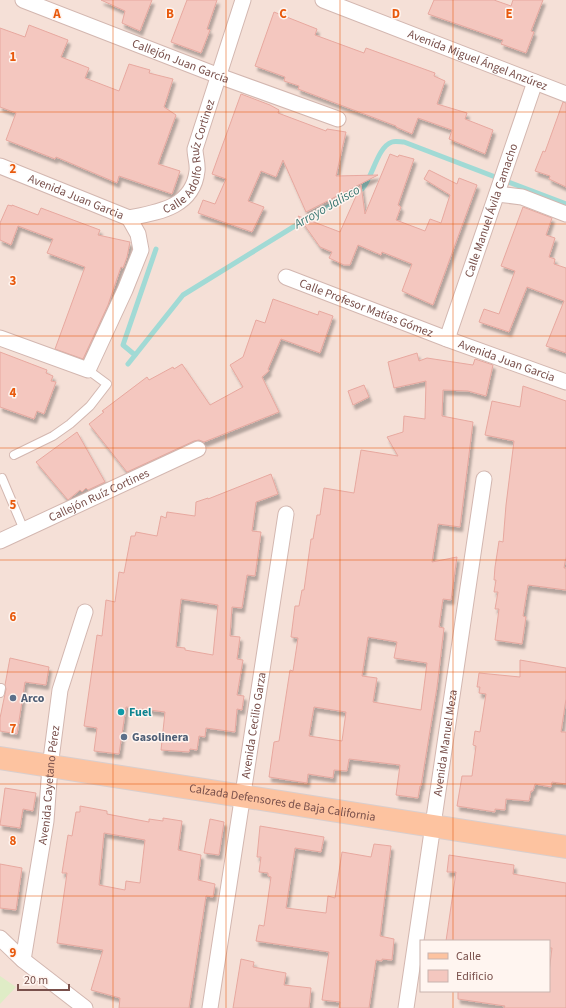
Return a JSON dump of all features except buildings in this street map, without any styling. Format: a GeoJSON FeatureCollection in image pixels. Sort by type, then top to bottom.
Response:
{"type":"FeatureCollection","features":[{"type":"Feature","properties":{"kind":"main road","name":"Calzada Defensores de Baja California"},"geometry":{"type":"LineString","coordinates":[[0,758],[566,847]]}},
{"type":"Feature","properties":{"kind":"street","name":"Callejón Juan García"},"geometry":{"type":"LineString","coordinates":[[23,0],[219,76],[338,120]]}},
{"type":"Feature","properties":{"kind":"street","name":"Calle Adolfo Ruíz Cortinez"},"geometry":{"type":"LineString","coordinates":[[129,218],[168,209],[189,194],[197,170],[195,149],[243,0]]}},
{"type":"Feature","properties":{"kind":"street","name":"Avenida Miguel Ángel Anzúrez"},"geometry":{"type":"LineString","coordinates":[[323,0],[566,94]]}},
{"type":"Feature","properties":{"kind":"street","name":"Calle Manuel Ávila Camacho"},"geometry":{"type":"LineString","coordinates":[[447,339],[535,82]]}},
{"type":"Feature","properties":{"kind":"street","name":"Avenida Juan Garcia"},"geometry":{"type":"LineString","coordinates":[[0,166],[129,218]]}},
{"type":"Feature","properties":{"kind":"street"},"geometry":{"type":"LineString","coordinates":[[497,192],[522,196],[566,214]]}},
{"type":"Feature","properties":{"kind":"street"},"geometry":{"type":"LineString","coordinates":[[0,338],[88,370],[125,290],[140,250],[138,234],[129,218]]}},
{"type":"Feature","properties":{"kind":"street","name":"Calle Profesor Matías Gómez"},"geometry":{"type":"LineString","coordinates":[[286,277],[447,339]]}},
{"type":"Feature","properties":{"kind":"street","name":"Avenida Juan Garcia"},"geometry":{"type":"LineString","coordinates":[[447,339],[566,382]]}},
{"type":"Feature","properties":{"kind":"street","name":"Callejón Ruíz Cortines"},"geometry":{"type":"LineString","coordinates":[[0,541],[198,449]]}},
{"type":"Feature","properties":{"kind":"street","name":"Avenida Manuel Meza"},"geometry":{"type":"LineString","coordinates":[[406,1008],[484,479]]}},
{"type":"Feature","properties":{"kind":"street","name":"Avenida Cecilio Garza"},"geometry":{"type":"LineString","coordinates":[[210,1008],[286,514]]}},
{"type":"Feature","properties":{"kind":"street","name":"Avenida Cayetano Pérez"},"geometry":{"type":"LineString","coordinates":[[22,960],[46,821],[50,767],[60,690],[84,612]]}},
{"type":"Feature","properties":{"kind":"street"},"geometry":{"type":"LineString","coordinates":[[0,938],[22,960],[85,1008]]}},
{"type":"Feature","properties":{"kind":"lane"},"geometry":{"type":"LineString","coordinates":[[14,455],[53,436],[90,406],[107,384],[88,370]]}},
{"type":"Feature","properties":{"kind":"lane"},"geometry":{"type":"LineString","coordinates":[[2,478],[24,530]]}},
{"type":"Feature","properties":{"kind":"shaded area"},"geometry":{"type":"Polygon","coordinates":[[[0,0],[566,0],[566,1008],[0,1008],[0,0]]]}},
{"type":"Feature","properties":{"kind":"green space"},"geometry":{"type":"Polygon","coordinates":[[[0,976],[16,987],[0,1004],[0,976]]]}},
{"type":"Feature","properties":{"kind":"waterway","name":"Arroyo Jalisco"},"geometry":{"type":"LineString","coordinates":[[128,364],[183,295],[311,216],[362,189],[366,184],[379,156],[387,145],[392,142],[404,142],[566,204]]}},
{"type":"Feature","properties":{"kind":"waterway"},"geometry":{"type":"LineString","coordinates":[[135,355],[123,345],[156,249]]}},
{"type":"Feature","properties":{"kind":"place","name":"Arco"},"geometry":{"type":"Point","coordinates":[13,698]}},
{"type":"Feature","properties":{"kind":"place","name":"Fuel"},"geometry":{"type":"Point","coordinates":[121,712]}},
{"type":"Feature","properties":{"kind":"place","name":"Gasolinera"},"geometry":{"type":"Point","coordinates":[124,737]}}]}
